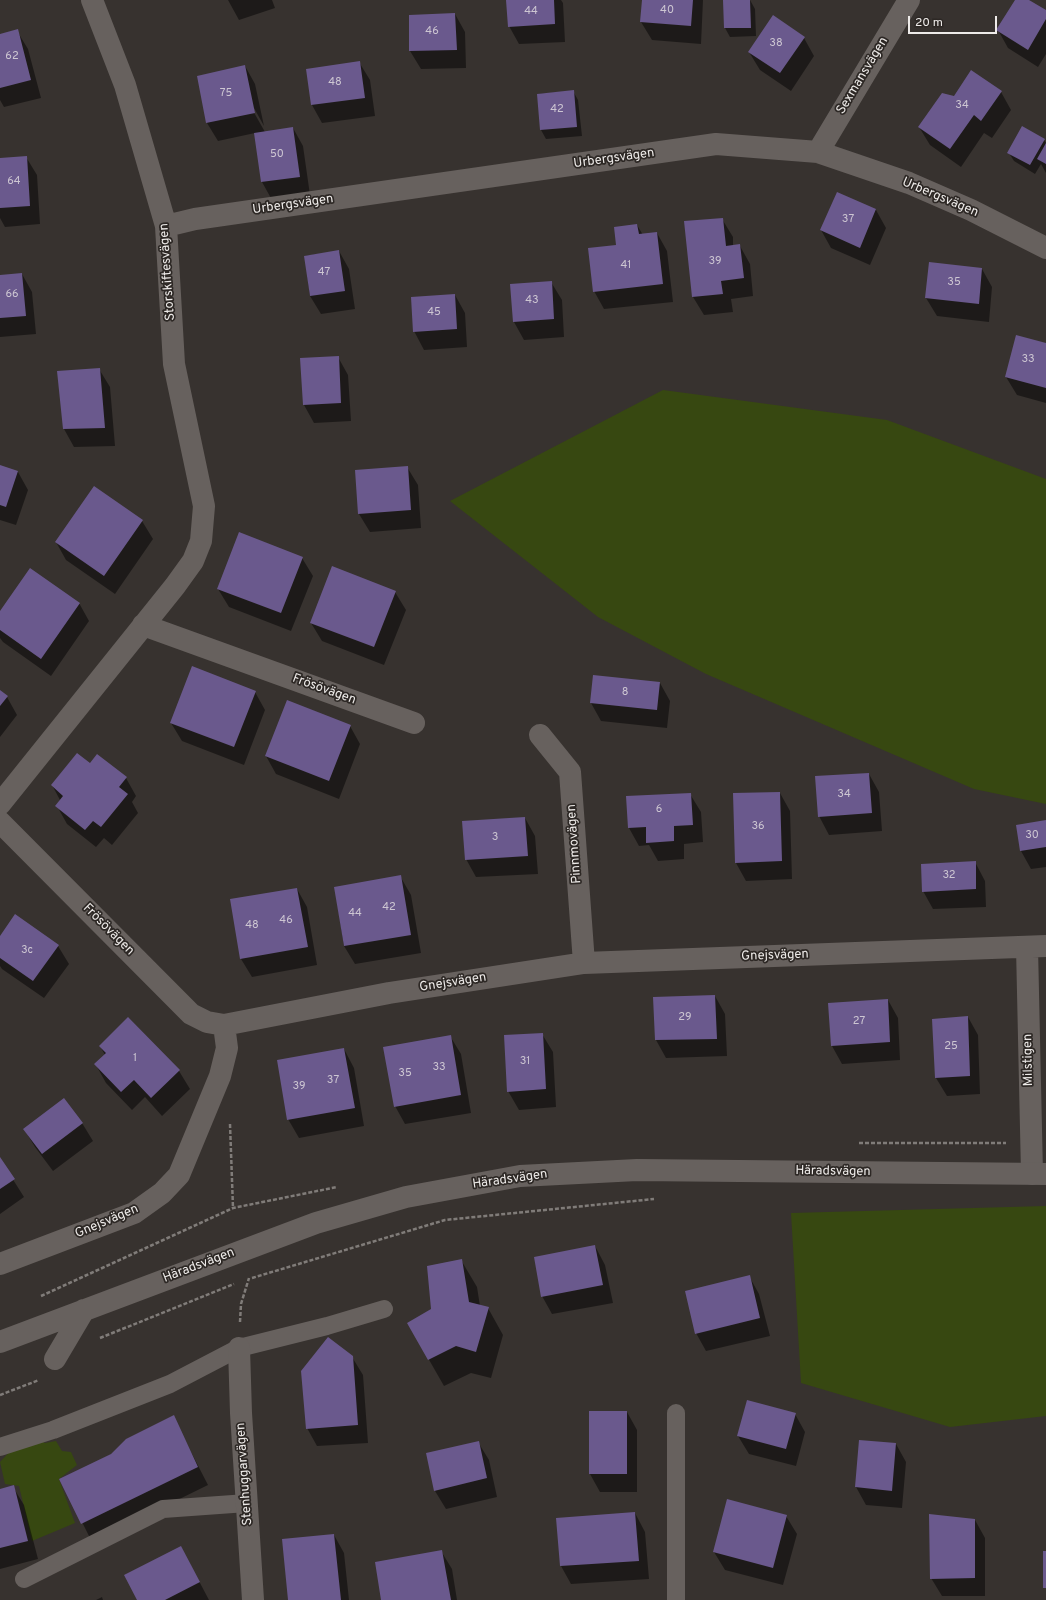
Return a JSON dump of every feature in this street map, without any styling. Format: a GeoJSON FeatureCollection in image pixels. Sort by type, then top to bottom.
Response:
{"type":"FeatureCollection","features":[{"type":"Feature","properties":{"kind":"street","name":"Storskiftesvägen"},"geometry":{"type":"LineString","coordinates":[[92,0],[125,85],[166,226],[174,364],[204,506],[201,541],[193,561],[143,625]]}},
{"type":"Feature","properties":{"kind":"street","name":"Sexmansvägen"},"geometry":{"type":"LineString","coordinates":[[818,152],[908,0]]}},
{"type":"Feature","properties":{"kind":"street","name":"Urbergsvägen"},"geometry":{"type":"LineString","coordinates":[[166,226],[239,213],[716,144],[818,152],[909,183],[972,210],[1046,248]]}},
{"type":"Feature","properties":{"kind":"street","name":"Frösövägen"},"geometry":{"type":"LineString","coordinates":[[143,625],[414,723]]}},
{"type":"Feature","properties":{"kind":"street"},"geometry":{"type":"LineString","coordinates":[[0,804],[143,625]]}},
{"type":"Feature","properties":{"kind":"street","name":"Pinnmovägen"},"geometry":{"type":"LineString","coordinates":[[540,735],[570,772],[584,963]]}},
{"type":"Feature","properties":{"kind":"street","name":"Frösövägen"},"geometry":{"type":"LineString","coordinates":[[0,822],[191,1014],[207,1022],[224,1025]]}},
{"type":"Feature","properties":{"kind":"street","name":"Gnejsvägen"},"geometry":{"type":"LineString","coordinates":[[0,1264],[134,1213],[162,1193],[179,1175],[220,1076],[227,1048],[224,1025],[389,993],[584,963],[1037,947]]}},
{"type":"Feature","properties":{"kind":"street","name":"Milstigen"},"geometry":{"type":"LineString","coordinates":[[1037,947],[1039,1174]]}},
{"type":"Feature","properties":{"kind":"street","name":"Häradsvägen"},"geometry":{"type":"LineString","coordinates":[[0,1342],[316,1223],[406,1197],[520,1176],[637,1170],[1039,1174]]}},
{"type":"Feature","properties":{"kind":"street"},"geometry":{"type":"LineString","coordinates":[[55,1359],[84,1310]]}},
{"type":"Feature","properties":{"kind":"street","name":"Stenhuggarvägen"},"geometry":{"type":"LineString","coordinates":[[239,1348],[241,1413],[253,1600]]}},
{"type":"Feature","properties":{"kind":"lane"},"geometry":{"type":"LineString","coordinates":[[0,1447],[53,1430],[170,1384],[239,1348],[327,1326],[384,1308]]}},
{"type":"Feature","properties":{"kind":"lane"},"geometry":{"type":"LineString","coordinates":[[676,1413],[676,1600]]}},
{"type":"Feature","properties":{"kind":"lane"},"geometry":{"type":"LineString","coordinates":[[24,1579],[163,1509],[247,1503]]}},
{"type":"Feature","properties":{"kind":"path"},"geometry":{"type":"LineString","coordinates":[[230,1118],[233,1208]]}},
{"type":"Feature","properties":{"kind":"path"},"geometry":{"type":"LineString","coordinates":[[242,1281],[445,1220],[661,1198]]}},
{"type":"Feature","properties":{"kind":"path"},"geometry":{"type":"LineString","coordinates":[[239,1348],[241,1304],[249,1278]]}},
{"type":"Feature","properties":{"kind":"path"},"geometry":{"type":"LineString","coordinates":[[97,1339],[235,1284]]}},
{"type":"Feature","properties":{"kind":"path"},"geometry":{"type":"LineString","coordinates":[[0,1395],[43,1378]]}},
{"type":"Feature","properties":{"kind":"green space"},"geometry":{"type":"Polygon","coordinates":[[[663,390],[887,420],[1046,479],[1046,804],[974,789],[706,674],[598,617],[450,501],[663,390]]]}},
{"type":"Feature","properties":{"kind":"green space"},"geometry":{"type":"Polygon","coordinates":[[[1046,1206],[1046,1416],[950,1427],[801,1383],[791,1213],[1046,1206]]]}},
{"type":"Feature","properties":{"kind":"green space"},"geometry":{"type":"Polygon","coordinates":[[[35,1437],[45,1443],[56,1441],[62,1451],[71,1452],[77,1465],[59,1479],[75,1523],[32,1541],[19,1486],[5,1484],[0,1462],[14,1447],[35,1437]]]}},
{"type":"Feature","properties":{"kind":"building"},"geometry":{"type":"Polygon","coordinates":[[[506,0],[554,0],[555,24],[508,27],[506,0]]]}},
{"type":"Feature","properties":{"kind":"building"},"geometry":{"type":"Polygon","coordinates":[[[642,0],[693,0],[691,26],[640,22],[642,0]]]}},
{"type":"Feature","properties":{"kind":"building"},"geometry":{"type":"Polygon","coordinates":[[[723,0],[750,0],[751,28],[724,28],[723,0]]]}},
{"type":"Feature","properties":{"kind":"building"},"geometry":{"type":"Polygon","coordinates":[[[1015,0],[1029,0],[1046,10],[1046,19],[1028,50],[996,30],[1015,0]]]}},
{"type":"Feature","properties":{"kind":"building"},"geometry":{"type":"Polygon","coordinates":[[[455,13],[457,50],[409,51],[409,15],[455,13]]]}},
{"type":"Feature","properties":{"kind":"building"},"geometry":{"type":"Polygon","coordinates":[[[773,15],[805,37],[780,73],[748,52],[773,15]]]}},
{"type":"Feature","properties":{"kind":"building"},"geometry":{"type":"Polygon","coordinates":[[[18,29],[31,80],[0,88],[0,34],[18,29]]]}},
{"type":"Feature","properties":{"kind":"building"},"geometry":{"type":"Polygon","coordinates":[[[360,61],[365,98],[311,105],[306,69],[360,61]]]}},
{"type":"Feature","properties":{"kind":"building"},"geometry":{"type":"Polygon","coordinates":[[[245,65],[255,113],[206,123],[197,76],[245,65]]]}},
{"type":"Feature","properties":{"kind":"building"},"geometry":{"type":"Polygon","coordinates":[[[971,70],[1002,91],[981,121],[974,115],[950,149],[918,127],[942,93],[954,96],[971,70]]]}},
{"type":"Feature","properties":{"kind":"building"},"geometry":{"type":"Polygon","coordinates":[[[574,90],[577,127],[540,130],[537,94],[574,90]]]}},
{"type":"Feature","properties":{"kind":"building"},"geometry":{"type":"Polygon","coordinates":[[[1022,126],[1045,139],[1030,165],[1007,153],[1022,126]]]}},
{"type":"Feature","properties":{"kind":"building"},"geometry":{"type":"Polygon","coordinates":[[[293,127],[300,177],[261,182],[254,133],[293,127]]]}},
{"type":"Feature","properties":{"kind":"building"},"geometry":{"type":"Polygon","coordinates":[[[1046,143],[1046,164],[1037,159],[1046,143]]]}},
{"type":"Feature","properties":{"kind":"building"},"geometry":{"type":"Polygon","coordinates":[[[27,156],[30,206],[0,208],[0,158],[27,156]]]}},
{"type":"Feature","properties":{"kind":"building"},"geometry":{"type":"Polygon","coordinates":[[[837,192],[876,209],[860,248],[820,230],[837,192]]]}},
{"type":"Feature","properties":{"kind":"building"},"geometry":{"type":"Polygon","coordinates":[[[723,218],[726,246],[740,244],[744,278],[721,281],[723,294],[692,297],[684,221],[723,218]]]}},
{"type":"Feature","properties":{"kind":"building"},"geometry":{"type":"Polygon","coordinates":[[[637,224],[639,234],[657,232],[663,284],[593,292],[588,248],[616,245],[614,227],[637,224]]]}},
{"type":"Feature","properties":{"kind":"building"},"geometry":{"type":"Polygon","coordinates":[[[339,250],[345,291],[310,296],[304,256],[339,250]]]}},
{"type":"Feature","properties":{"kind":"building"},"geometry":{"type":"Polygon","coordinates":[[[929,262],[982,268],[979,304],[925,298],[929,262]]]}},
{"type":"Feature","properties":{"kind":"building"},"geometry":{"type":"Polygon","coordinates":[[[22,273],[26,316],[0,318],[0,275],[22,273]]]}},
{"type":"Feature","properties":{"kind":"building"},"geometry":{"type":"Polygon","coordinates":[[[552,281],[554,319],[513,322],[510,284],[552,281]]]}},
{"type":"Feature","properties":{"kind":"building"},"geometry":{"type":"Polygon","coordinates":[[[455,294],[457,329],[413,332],[411,297],[455,294]]]}},
{"type":"Feature","properties":{"kind":"building"},"geometry":{"type":"Polygon","coordinates":[[[1016,335],[1046,343],[1046,388],[1005,377],[1016,335]]]}},
{"type":"Feature","properties":{"kind":"building"},"geometry":{"type":"Polygon","coordinates":[[[339,356],[341,403],[303,405],[300,358],[339,356]]]}},
{"type":"Feature","properties":{"kind":"building"},"geometry":{"type":"Polygon","coordinates":[[[100,368],[105,428],[63,429],[57,371],[100,368]]]}},
{"type":"Feature","properties":{"kind":"building"},"geometry":{"type":"Polygon","coordinates":[[[0,465],[18,471],[6,507],[0,505],[0,465]]]}},
{"type":"Feature","properties":{"kind":"building"},"geometry":{"type":"Polygon","coordinates":[[[408,466],[411,510],[358,514],[355,470],[408,466]]]}},
{"type":"Feature","properties":{"kind":"building"},"geometry":{"type":"Polygon","coordinates":[[[94,486],[143,520],[104,576],[55,542],[94,486]]]}},
{"type":"Feature","properties":{"kind":"building"},"geometry":{"type":"Polygon","coordinates":[[[239,532],[303,557],[281,613],[217,589],[239,532]]]}},
{"type":"Feature","properties":{"kind":"building"},"geometry":{"type":"Polygon","coordinates":[[[332,566],[396,591],[374,647],[310,623],[332,566]]]}},
{"type":"Feature","properties":{"kind":"building"},"geometry":{"type":"Polygon","coordinates":[[[30,568],[80,603],[41,659],[0,630],[0,611],[30,568]]]}},
{"type":"Feature","properties":{"kind":"building"},"geometry":{"type":"Polygon","coordinates":[[[192,666],[256,691],[234,747],[170,723],[192,666]]]}},
{"type":"Feature","properties":{"kind":"building"},"geometry":{"type":"Polygon","coordinates":[[[593,675],[660,682],[657,710],[590,703],[593,675]]]}},
{"type":"Feature","properties":{"kind":"building"},"geometry":{"type":"Polygon","coordinates":[[[0,690],[8,696],[0,706],[0,690]]]}},
{"type":"Feature","properties":{"kind":"building"},"geometry":{"type":"Polygon","coordinates":[[[287,700],[351,725],[329,781],[265,756],[287,700]]]}},
{"type":"Feature","properties":{"kind":"building"},"geometry":{"type":"Polygon","coordinates":[[[77,753],[90,763],[97,754],[127,777],[119,787],[128,794],[101,827],[93,821],[85,830],[55,806],[63,796],[51,785],[77,753]]]}},
{"type":"Feature","properties":{"kind":"building"},"geometry":{"type":"Polygon","coordinates":[[[869,773],[872,813],[818,817],[815,776],[869,773]]]}},
{"type":"Feature","properties":{"kind":"building"},"geometry":{"type":"Polygon","coordinates":[[[780,792],[782,861],[735,863],[733,793],[780,792]]]}},
{"type":"Feature","properties":{"kind":"building"},"geometry":{"type":"Polygon","coordinates":[[[691,793],[693,825],[674,826],[674,841],[646,843],[646,827],[628,828],[626,796],[691,793]]]}},
{"type":"Feature","properties":{"kind":"building"},"geometry":{"type":"Polygon","coordinates":[[[525,817],[528,856],[465,860],[462,821],[525,817]]]}},
{"type":"Feature","properties":{"kind":"building"},"geometry":{"type":"Polygon","coordinates":[[[1046,820],[1046,847],[1020,851],[1016,825],[1046,820]]]}},
{"type":"Feature","properties":{"kind":"building"},"geometry":{"type":"Polygon","coordinates":[[[976,861],[976,889],[922,892],[921,864],[976,861]]]}},
{"type":"Feature","properties":{"kind":"building"},"geometry":{"type":"Polygon","coordinates":[[[401,875],[411,935],[344,946],[334,887],[401,875]]]}},
{"type":"Feature","properties":{"kind":"building"},"geometry":{"type":"Polygon","coordinates":[[[297,888],[308,947],[240,959],[230,899],[297,888]]]}},
{"type":"Feature","properties":{"kind":"building"},"geometry":{"type":"Polygon","coordinates":[[[15,914],[59,945],[33,981],[0,958],[0,936],[15,914]]]}},
{"type":"Feature","properties":{"kind":"building"},"geometry":{"type":"Polygon","coordinates":[[[715,995],[717,1039],[655,1040],[653,997],[715,995]]]}},
{"type":"Feature","properties":{"kind":"building"},"geometry":{"type":"Polygon","coordinates":[[[888,999],[890,1042],[831,1046],[828,1003],[888,999]]]}},
{"type":"Feature","properties":{"kind":"building"},"geometry":{"type":"Polygon","coordinates":[[[968,1016],[970,1076],[935,1078],[932,1019],[968,1016]]]}},
{"type":"Feature","properties":{"kind":"building"},"geometry":{"type":"Polygon","coordinates":[[[128,1017],[180,1070],[151,1098],[134,1080],[121,1092],[94,1064],[106,1053],[99,1046],[128,1017]]]}},
{"type":"Feature","properties":{"kind":"building"},"geometry":{"type":"Polygon","coordinates":[[[543,1033],[546,1089],[507,1092],[504,1035],[543,1033]]]}},
{"type":"Feature","properties":{"kind":"building"},"geometry":{"type":"Polygon","coordinates":[[[451,1035],[461,1095],[394,1107],[383,1047],[451,1035]]]}},
{"type":"Feature","properties":{"kind":"building"},"geometry":{"type":"Polygon","coordinates":[[[344,1048],[355,1108],[287,1120],[277,1060],[344,1048]]]}},
{"type":"Feature","properties":{"kind":"building"},"geometry":{"type":"Polygon","coordinates":[[[64,1098],[83,1123],[42,1154],[23,1129],[64,1098]]]}},
{"type":"Feature","properties":{"kind":"building"},"geometry":{"type":"Polygon","coordinates":[[[0,1157],[15,1179],[0,1189],[0,1157]]]}},
{"type":"Feature","properties":{"kind":"building"},"geometry":{"type":"Polygon","coordinates":[[[595,1245],[603,1285],[541,1297],[534,1257],[595,1245]]]}},
{"type":"Feature","properties":{"kind":"building"},"geometry":{"type":"Polygon","coordinates":[[[462,1259],[469,1302],[489,1307],[476,1352],[456,1346],[428,1360],[407,1323],[431,1309],[427,1266],[462,1259]]]}},
{"type":"Feature","properties":{"kind":"building"},"geometry":{"type":"Polygon","coordinates":[[[750,1275],[760,1318],[695,1334],[685,1291],[750,1275]]]}},
{"type":"Feature","properties":{"kind":"building"},"geometry":{"type":"Polygon","coordinates":[[[328,1337],[353,1356],[358,1425],[306,1429],[301,1371],[328,1337]]]}},
{"type":"Feature","properties":{"kind":"building"},"geometry":{"type":"Polygon","coordinates":[[[747,1400],[796,1413],[786,1449],[737,1436],[747,1400]]]}},
{"type":"Feature","properties":{"kind":"building"},"geometry":{"type":"Polygon","coordinates":[[[589,1411],[627,1411],[627,1474],[589,1474],[589,1411]]]}},
{"type":"Feature","properties":{"kind":"building"},"geometry":{"type":"Polygon","coordinates":[[[174,1415],[198,1467],[81,1524],[59,1479],[111,1454],[126,1439],[174,1415]]]}},
{"type":"Feature","properties":{"kind":"building"},"geometry":{"type":"Polygon","coordinates":[[[859,1440],[896,1443],[892,1491],[855,1487],[859,1440]]]}},
{"type":"Feature","properties":{"kind":"building"},"geometry":{"type":"Polygon","coordinates":[[[479,1441],[487,1478],[434,1491],[426,1453],[479,1441]]]}},
{"type":"Feature","properties":{"kind":"building"},"geometry":{"type":"Polygon","coordinates":[[[14,1485],[28,1541],[0,1548],[0,1489],[14,1485]]]}},
{"type":"Feature","properties":{"kind":"building"},"geometry":{"type":"Polygon","coordinates":[[[727,1499],[787,1515],[773,1568],[713,1552],[727,1499]]]}},
{"type":"Feature","properties":{"kind":"building"},"geometry":{"type":"Polygon","coordinates":[[[635,1512],[639,1561],[560,1566],[556,1518],[635,1512]]]}},
{"type":"Feature","properties":{"kind":"building"},"geometry":{"type":"Polygon","coordinates":[[[929,1514],[975,1519],[975,1578],[930,1579],[929,1514]]]}},
{"type":"Feature","properties":{"kind":"building"},"geometry":{"type":"Polygon","coordinates":[[[334,1534],[341,1600],[288,1600],[282,1539],[334,1534]]]}},
{"type":"Feature","properties":{"kind":"building"},"geometry":{"type":"Polygon","coordinates":[[[181,1546],[200,1582],[165,1600],[137,1600],[124,1575],[181,1546]]]}},
{"type":"Feature","properties":{"kind":"building"},"geometry":{"type":"Polygon","coordinates":[[[442,1550],[451,1600],[381,1600],[375,1562],[442,1550]]]}},
{"type":"Feature","properties":{"kind":"building"},"geometry":{"type":"Polygon","coordinates":[[[1043,1551],[1046,1551],[1046,1588],[1043,1588],[1043,1551]]]}}]}
